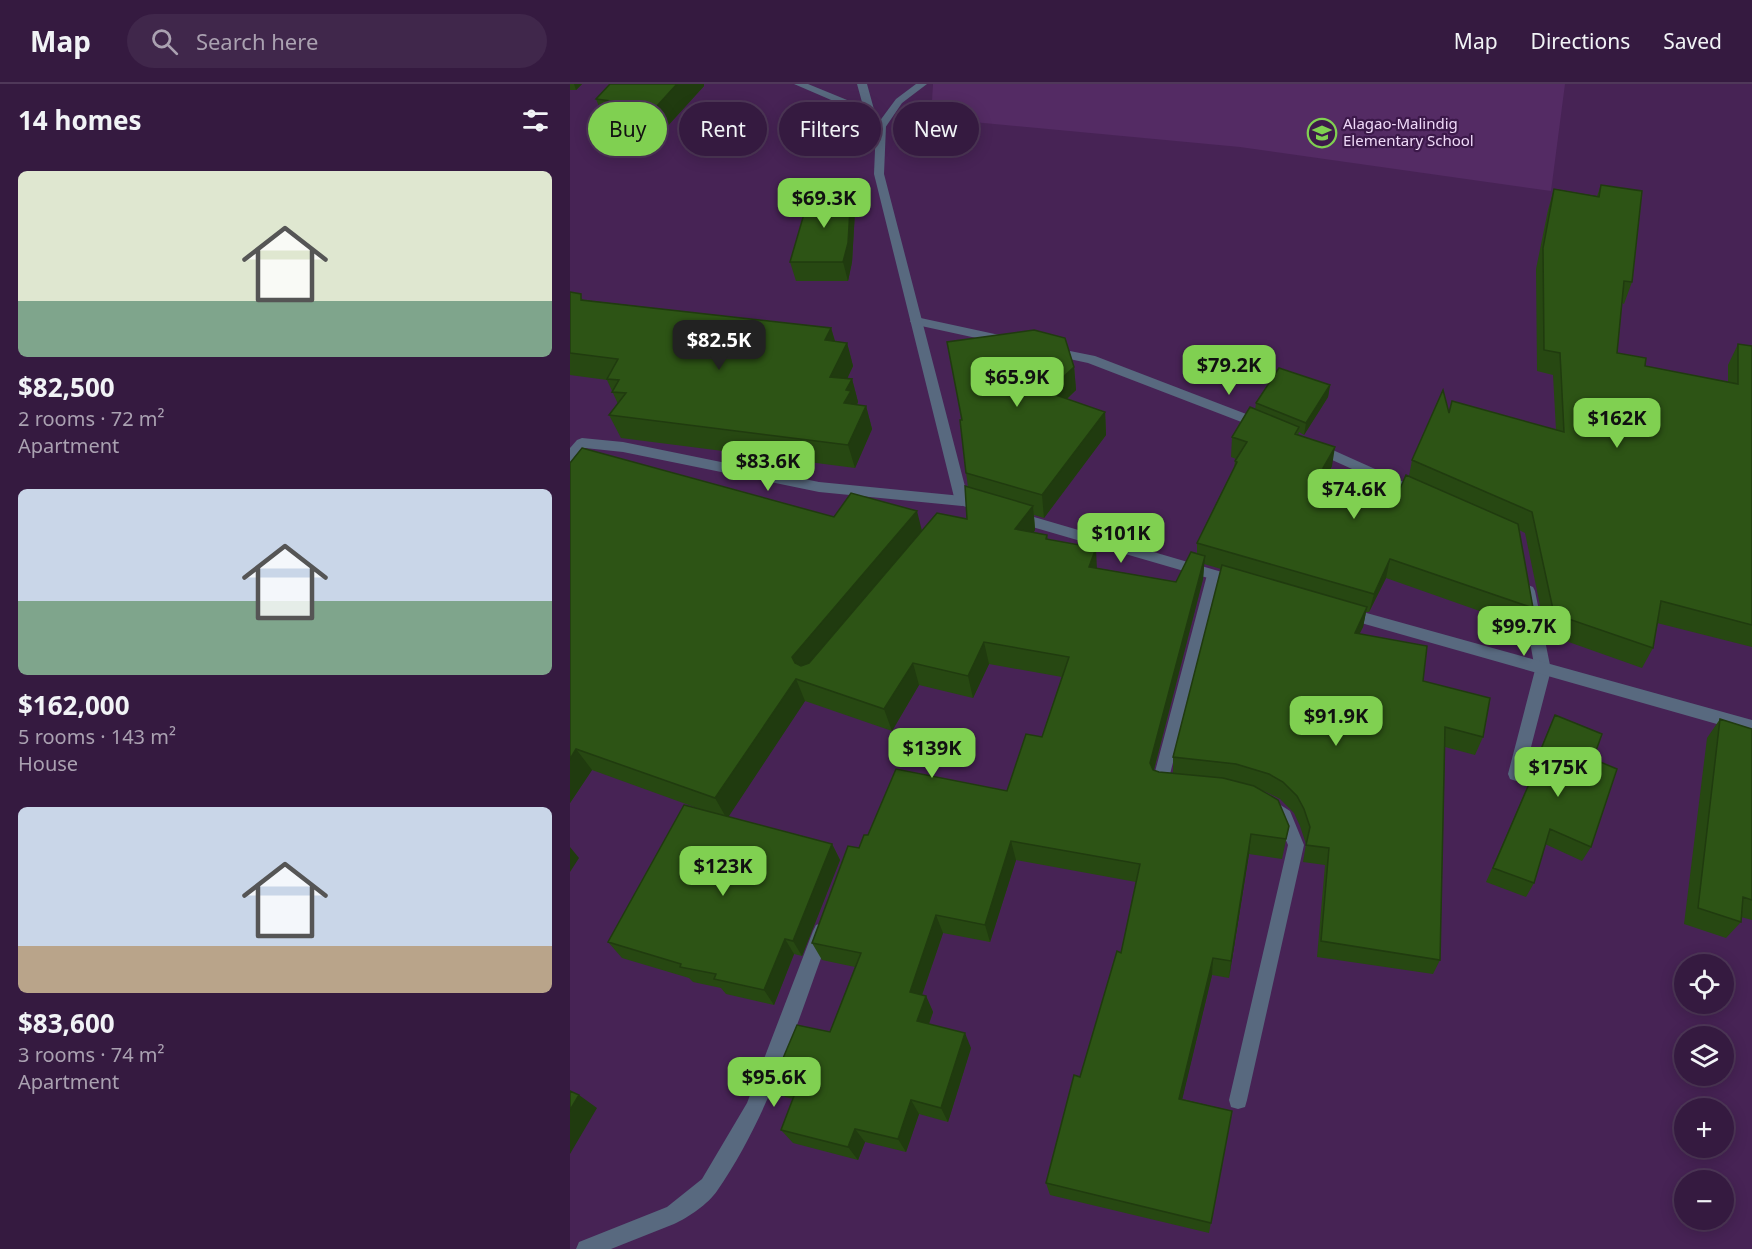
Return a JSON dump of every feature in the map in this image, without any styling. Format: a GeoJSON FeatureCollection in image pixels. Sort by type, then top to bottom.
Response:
{"type":"FeatureCollection","features":[{"type":"Feature","properties":{"kind":"street"},"geometry":{"type":"LineString","coordinates":[[799,84],[843,102]]}},
{"type":"Feature","properties":{"kind":"street"},"geometry":{"type":"LineString","coordinates":[[862,84],[867,102]]}},
{"type":"Feature","properties":{"kind":"street"},"geometry":{"type":"LineString","coordinates":[[922,84],[899,101],[882,126],[879,174],[916,321],[958,506]]}},
{"type":"Feature","properties":{"kind":"street"},"geometry":{"type":"LineString","coordinates":[[916,321],[1091,359],[1275,430]]}},
{"type":"Feature","properties":{"kind":"street"},"geometry":{"type":"LineString","coordinates":[[1307,443],[1434,501]]}},
{"type":"Feature","properties":{"kind":"street"},"geometry":{"type":"LineString","coordinates":[[570,457],[582,444],[623,447],[819,486],[1002,513],[1248,585]]}},
{"type":"Feature","properties":{"kind":"street"},"geometry":{"type":"LineString","coordinates":[[1516,774],[1543,670],[1525,572]]}},
{"type":"Feature","properties":{"kind":"street"},"geometry":{"type":"LineString","coordinates":[[1182,786],[1160,783],[1214,575]]}},
{"type":"Feature","properties":{"kind":"street"},"geometry":{"type":"LineString","coordinates":[[1327,608],[1752,727]]}},
{"type":"Feature","properties":{"kind":"street"},"geometry":{"type":"LineString","coordinates":[[1238,1100],[1296,845],[1284,816],[1265,802]]}},
{"type":"Feature","properties":{"kind":"street"},"geometry":{"type":"LineString","coordinates":[[586,1249],[674,1214],[709,1186],[754,1109],[830,911]]}},
{"type":"Feature","properties":{"kind":"shaded area","name":"Alagao-Malindig Elementary School"},"geometry":{"type":"Polygon","coordinates":[[[933,84],[1565,84],[1551,191],[1240,147],[979,123],[979,102],[932,102],[933,84]]]}},
{"type":"Feature","properties":{"kind":"building"},"geometry":{"type":"Polygon","coordinates":[[[610,84],[677,84],[661,102],[618,102],[596,99],[610,84]]]}},
{"type":"Feature","properties":{"kind":"building"},"geometry":{"type":"Polygon","coordinates":[[[1601,185],[1642,191],[1632,282],[1624,281],[1617,353],[1646,358],[1645,366],[1738,384],[1738,344],[1752,346],[1752,625],[1661,601],[1653,648],[1554,614],[1532,512],[1412,460],[1443,390],[1449,413],[1452,401],[1564,432],[1560,353],[1544,350],[1543,248],[1554,189],[1599,197],[1601,185]]]}},
{"type":"Feature","properties":{"kind":"building"},"geometry":{"type":"Polygon","coordinates":[[[851,192],[848,243],[843,262],[790,262],[804,214],[806,195],[851,192]]]}},
{"type":"Feature","properties":{"kind":"building"},"geometry":{"type":"Polygon","coordinates":[[[570,292],[581,294],[581,300],[831,328],[825,340],[847,343],[830,377],[852,379],[846,390],[851,391],[844,403],[866,406],[848,445],[609,415],[626,393],[612,392],[619,380],[607,379],[618,359],[570,353],[570,292]]]}},
{"type":"Feature","properties":{"kind":"building"},"geometry":{"type":"Polygon","coordinates":[[[1034,330],[1065,338],[1074,367],[1047,392],[1105,412],[1042,495],[966,473],[960,420],[962,420],[947,342],[1034,330]]]}},
{"type":"Feature","properties":{"kind":"building"},"geometry":{"type":"Polygon","coordinates":[[[1279,368],[1330,385],[1306,423],[1256,403],[1279,368]]]}},
{"type":"Feature","properties":{"kind":"building"},"geometry":{"type":"Polygon","coordinates":[[[1250,407],[1299,427],[1295,434],[1335,447],[1323,468],[1399,491],[1406,475],[1518,524],[1533,608],[1390,559],[1374,594],[1197,543],[1237,462],[1235,461],[1247,442],[1232,437],[1250,407]]]}},
{"type":"Feature","properties":{"kind":"building"},"geometry":{"type":"Polygon","coordinates":[[[582,448],[834,517],[851,493],[917,511],[792,657],[795,663],[801,666],[809,663],[937,513],[967,519],[965,486],[1033,506],[1015,529],[1047,535],[1046,539],[1096,548],[1089,567],[1176,582],[1191,552],[1205,556],[1150,763],[1153,770],[1159,772],[1223,778],[1254,786],[1278,800],[1289,826],[1286,839],[1251,834],[1231,961],[1213,958],[1179,1099],[1232,1111],[1211,1223],[1046,1183],[1074,1075],[1080,1077],[1117,951],[1121,953],[1140,864],[1011,841],[985,925],[936,915],[910,992],[926,996],[917,1021],[965,1033],[941,1108],[911,1100],[898,1139],[855,1129],[848,1147],[781,1130],[797,1088],[773,1082],[797,1025],[830,1032],[861,953],[812,943],[848,846],[859,848],[864,835],[868,835],[896,769],[1007,791],[1026,734],[1042,737],[1069,657],[984,642],[968,676],[913,663],[884,709],[796,679],[715,798],[576,749],[570,759],[570,463],[582,448]]]}},
{"type":"Feature","properties":{"kind":"building"},"geometry":{"type":"Polygon","coordinates":[[[1222,565],[1367,607],[1355,633],[1427,646],[1423,681],[1490,698],[1483,737],[1445,727],[1440,960],[1321,941],[1329,848],[1306,845],[1310,827],[1297,796],[1283,782],[1269,774],[1236,764],[1173,757],[1222,565]]]}},
{"type":"Feature","properties":{"kind":"building"},"geometry":{"type":"Polygon","coordinates":[[[1555,715],[1602,734],[1593,759],[1617,769],[1591,847],[1550,829],[1534,883],[1493,868],[1535,770],[1535,764],[1555,715]]]}},
{"type":"Feature","properties":{"kind":"building"},"geometry":{"type":"Polygon","coordinates":[[[1720,719],[1752,729],[1752,900],[1743,897],[1741,922],[1698,908],[1720,719]]]}},
{"type":"Feature","properties":{"kind":"building"},"geometry":{"type":"Polygon","coordinates":[[[684,805],[832,844],[793,941],[785,939],[764,990],[714,979],[716,974],[680,967],[681,964],[608,942],[684,805]]]}},
{"type":"Feature","properties":{"kind":"building"},"geometry":{"type":"Polygon","coordinates":[[[570,1091],[579,1095],[570,1110],[570,1091]]]}},
{"type":"Feature","properties":{"kind":"place","name":"Alagao-Malindig Elementary School"},"geometry":{"type":"Point","coordinates":[1322,133]}}]}
